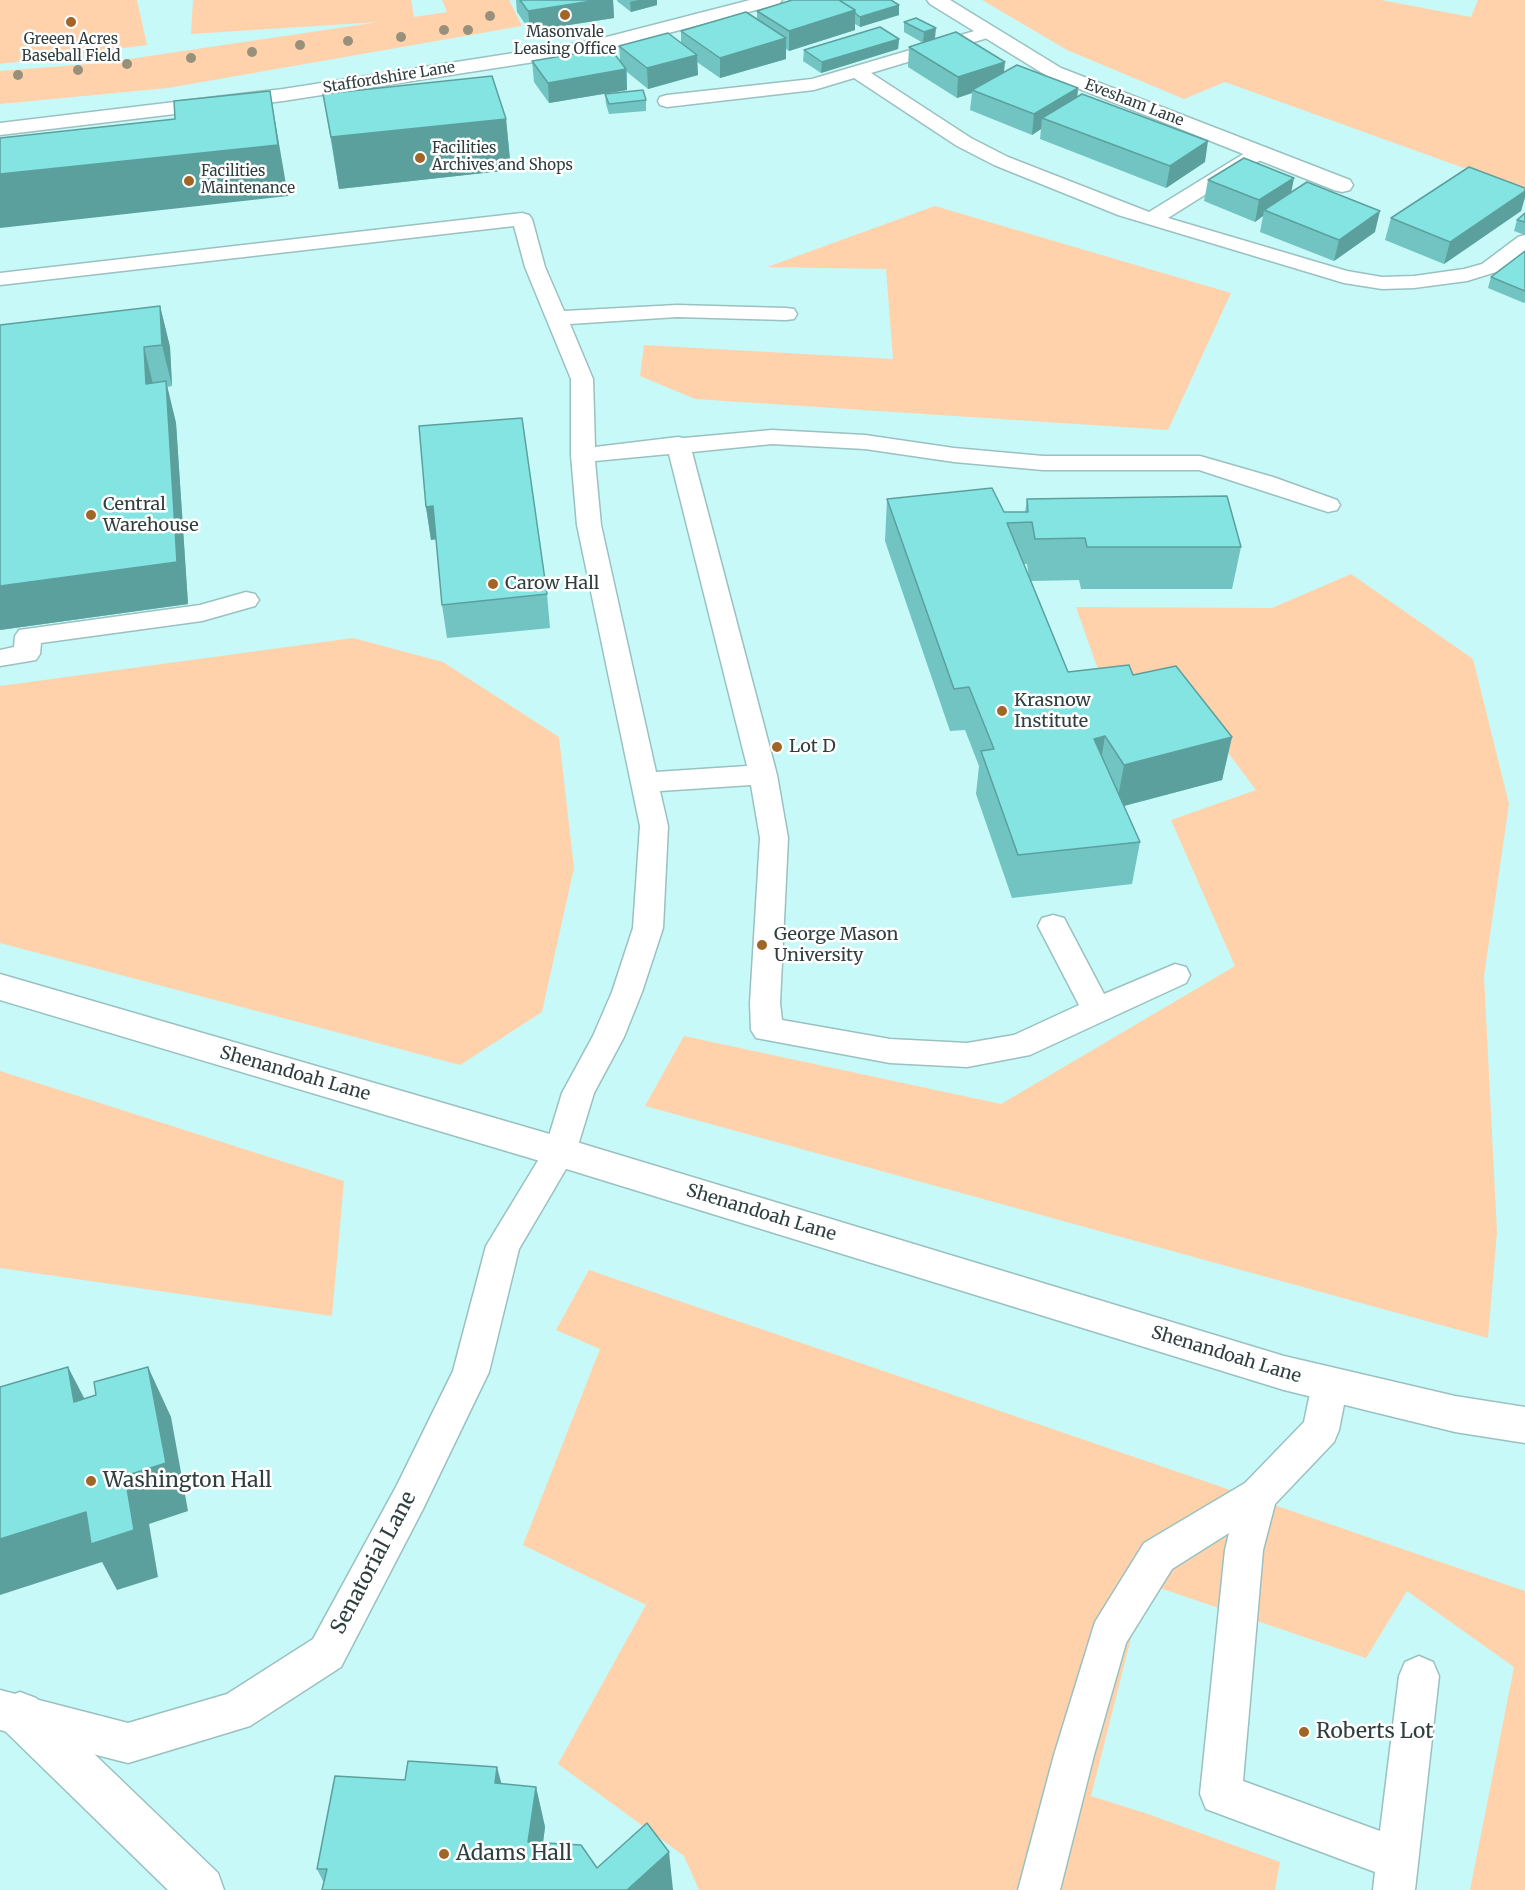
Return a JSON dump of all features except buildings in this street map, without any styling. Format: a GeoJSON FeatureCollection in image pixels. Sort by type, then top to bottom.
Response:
{"type":"FeatureCollection","features":[{"type":"Feature","properties":{"kind":"street","name":"Staffordshire Lane"},"geometry":{"type":"LineString","coordinates":[[0,129],[283,95],[592,47],[772,0]]}},
{"type":"Feature","properties":{"kind":"street","name":"Evesham Lane"},"geometry":{"type":"LineString","coordinates":[[936,0],[1054,72],[1342,185]]}},
{"type":"Feature","properties":{"kind":"street","name":"Shenandoah Lane"},"geometry":{"type":"LineString","coordinates":[[0,987],[560,1152],[1284,1373],[1455,1414],[1525,1425]]}},
{"type":"Feature","properties":{"kind":"street"},"geometry":{"type":"LineString","coordinates":[[10,1712],[201,1890]]}},
{"type":"Feature","properties":{"kind":"lane"},"geometry":{"type":"LineString","coordinates":[[667,101],[814,84],[988,32]]}},
{"type":"Feature","properties":{"kind":"lane"},"geometry":{"type":"LineString","coordinates":[[858,72],[964,142],[1000,161],[1125,211],[1344,277],[1382,283],[1414,282],[1467,275],[1489,268],[1525,242]]}},
{"type":"Feature","properties":{"kind":"lane"},"geometry":{"type":"LineString","coordinates":[[1152,219],[1260,152]]}},
{"type":"Feature","properties":{"kind":"lane","name":"Senatorial Lane"},"geometry":{"type":"LineString","coordinates":[[0,279],[522,219],[535,267],[582,379],[583,455],[590,525],[654,826],[648,928],[615,1019],[578,1093],[560,1152],[503,1246],[471,1372],[410,1497],[327,1653],[236,1712],[129,1743],[10,1712]]}},
{"type":"Feature","properties":{"kind":"lane"},"geometry":{"type":"LineString","coordinates":[[556,318],[677,311],[786,314]]}},
{"type":"Feature","properties":{"kind":"lane"},"geometry":{"type":"LineString","coordinates":[[583,455],[678,444],[772,437],[864,442],[954,455],[1043,463],[1200,463],[1265,482],[1328,505]]}},
{"type":"Feature","properties":{"kind":"lane"},"geometry":{"type":"LineString","coordinates":[[678,444],[763,775],[774,838],[765,1003],[767,1030],[890,1051],[967,1055],[1019,1046],[1175,975]]}},
{"type":"Feature","properties":{"kind":"lane"},"geometry":{"type":"LineString","coordinates":[[0,658],[27,654],[28,636],[202,612],[246,600]]}},
{"type":"Feature","properties":{"kind":"lane"},"geometry":{"type":"LineString","coordinates":[[644,783],[763,775]]}},
{"type":"Feature","properties":{"kind":"lane"},"geometry":{"type":"LineString","coordinates":[[1053,926],[1097,1010]]}},
{"type":"Feature","properties":{"kind":"lane"},"geometry":{"type":"LineString","coordinates":[[1040,1890],[1074,1755],[1108,1635],[1158,1556],[1258,1495],[1321,1430],[1330,1384]]}},
{"type":"Feature","properties":{"kind":"lane"},"geometry":{"type":"LineString","coordinates":[[1258,1495],[1244,1550],[1221,1794],[1396,1875],[1419,1676]]}},
{"type":"Feature","properties":{"kind":"shaded area","name":"George Mason University"},"geometry":{"type":"Polygon","coordinates":[[[0,0],[1525,0],[1525,1890],[0,1890],[0,0]]]}},
{"type":"Feature","properties":{"kind":"shaded area","name":"Greeen Acres Baseball Field"},"geometry":{"type":"Polygon","coordinates":[[[0,0],[137,0],[147,45],[0,64],[0,0]]]}},
{"type":"Feature","properties":{"kind":"shaded area"},"geometry":{"type":"Polygon","coordinates":[[[193,0],[411,0],[414,17],[447,12],[442,0],[509,0],[522,26],[168,88],[0,104],[0,71],[102,63],[379,22],[191,34],[193,0]]]}},
{"type":"Feature","properties":{"kind":"shaded area"},"geometry":{"type":"Polygon","coordinates":[[[982,0],[1381,0],[1471,17],[1478,0],[1525,0],[1525,190],[1225,82],[1184,99],[1067,50],[982,0]]]}},
{"type":"Feature","properties":{"kind":"shaded area"},"geometry":{"type":"Polygon","coordinates":[[[935,206],[1231,293],[1168,430],[695,399],[640,376],[644,345],[893,359],[886,269],[767,267],[935,206]]]}},
{"type":"Feature","properties":{"kind":"shaded area"},"geometry":{"type":"Polygon","coordinates":[[[1351,574],[1473,659],[1509,804],[1484,976],[1497,1232],[1488,1338],[645,1106],[684,1036],[1001,1104],[1235,966],[1171,820],[1256,790],[1172,678],[1102,681],[1076,607],[1272,608],[1351,574]]]}},
{"type":"Feature","properties":{"kind":"shaded area"},"geometry":{"type":"Polygon","coordinates":[[[353,638],[443,662],[559,737],[574,868],[542,1012],[460,1065],[0,943],[0,686],[353,638]]]}},
{"type":"Feature","properties":{"kind":"shaded area"},"geometry":{"type":"Polygon","coordinates":[[[0,1071],[344,1181],[332,1316],[0,1268],[0,1071]]]}},
{"type":"Feature","properties":{"kind":"shaded area"},"geometry":{"type":"Polygon","coordinates":[[[589,1270],[1525,1591],[1525,1890],[1470,1890],[1514,1667],[1407,1591],[1366,1658],[1145,1583],[1091,1796],[1280,1862],[1275,1890],[699,1890],[684,1856],[558,1764],[646,1605],[523,1545],[600,1349],[556,1330],[589,1270]]]}},
{"type":"Feature","properties":{"kind":"place","name":"Masonvale Leasing Office"},"geometry":{"type":"Point","coordinates":[565,15]}},
{"type":"Feature","properties":{"kind":"place","name":"Greeen Acres Baseball Field"},"geometry":{"type":"Point","coordinates":[71,22]}},
{"type":"Feature","properties":{"kind":"place","name":"Facilities Archives and Shops"},"geometry":{"type":"Point","coordinates":[420,158]}},
{"type":"Feature","properties":{"kind":"place","name":"Facilities Maintenance"},"geometry":{"type":"Point","coordinates":[189,181]}},
{"type":"Feature","properties":{"kind":"place","name":"Central Warehouse"},"geometry":{"type":"Point","coordinates":[91,515]}},
{"type":"Feature","properties":{"kind":"place","name":"Carow Hall"},"geometry":{"type":"Point","coordinates":[493,584]}},
{"type":"Feature","properties":{"kind":"place","name":"Krasnow Institute"},"geometry":{"type":"Point","coordinates":[1002,711]}},
{"type":"Feature","properties":{"kind":"place","name":"Lot D"},"geometry":{"type":"Point","coordinates":[777,747]}},
{"type":"Feature","properties":{"kind":"place","name":"George Mason University"},"geometry":{"type":"Point","coordinates":[762,945]}},
{"type":"Feature","properties":{"kind":"place","name":"Washington Hall"},"geometry":{"type":"Point","coordinates":[91,1481]}},
{"type":"Feature","properties":{"kind":"place","name":"Roberts Lot"},"geometry":{"type":"Point","coordinates":[1304,1732]}},
{"type":"Feature","properties":{"kind":"place","name":"Adams Hall"},"geometry":{"type":"Point","coordinates":[444,1854]}}]}
